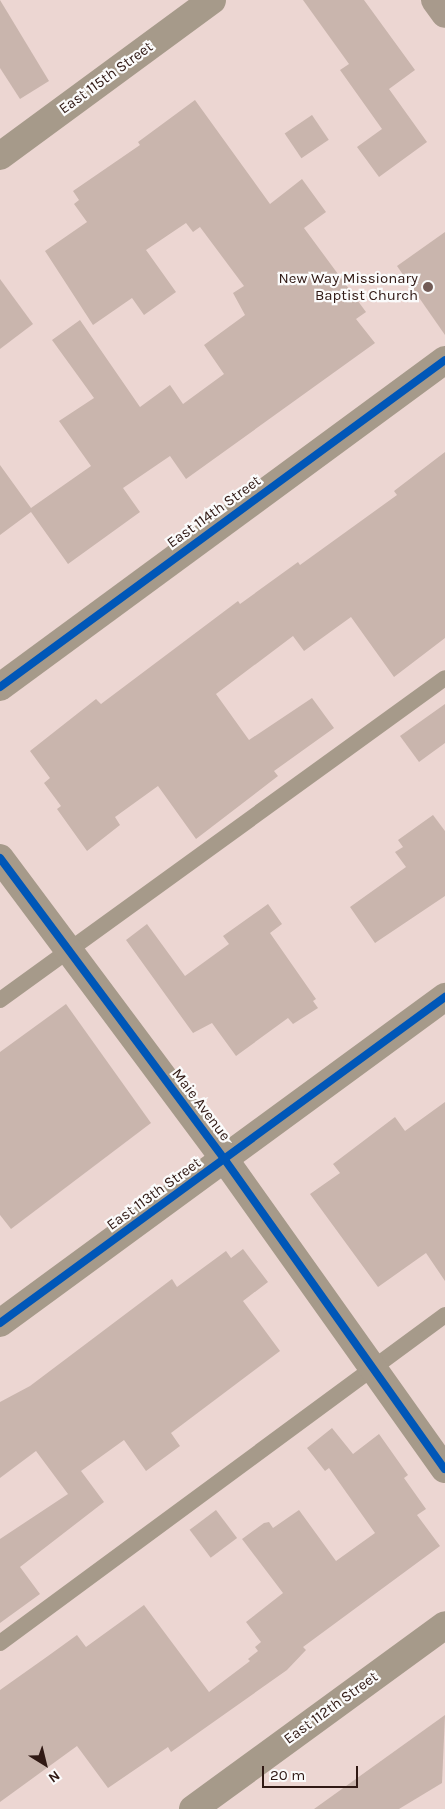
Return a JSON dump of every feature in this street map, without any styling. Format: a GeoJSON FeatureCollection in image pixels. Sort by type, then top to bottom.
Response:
{"type":"FeatureCollection","features":[{"type":"Feature","properties":{"kind":"main road"},"geometry":{"type":"LineString","coordinates":[[435,0],[445,14]]}},
{"type":"Feature","properties":{"kind":"street","name":"East 115th Street"},"geometry":{"type":"LineString","coordinates":[[0,156],[212,0]]}},
{"type":"Feature","properties":{"kind":"street","name":"East 114th Street"},"geometry":{"type":"LineString","coordinates":[[0,687],[445,360]]}},
{"type":"Feature","properties":{"kind":"street","name":"Maie Avenue"},"geometry":{"type":"LineString","coordinates":[[0,858],[224,1160],[445,1469]]}},
{"type":"Feature","properties":{"kind":"street","name":"East 113th Street"},"geometry":{"type":"LineString","coordinates":[[0,1324],[445,998]]}},
{"type":"Feature","properties":{"kind":"street","name":"East 112th Street"},"geometry":{"type":"LineString","coordinates":[[193,1809],[445,1625]]}},
{"type":"Feature","properties":{"kind":"lane"},"geometry":{"type":"LineString","coordinates":[[0,1000],[445,678]]}},
{"type":"Feature","properties":{"kind":"lane"},"geometry":{"type":"LineString","coordinates":[[0,1643],[445,1315]]}},
{"type":"Feature","properties":{"kind":"building"},"geometry":{"type":"Polygon","coordinates":[[[0,0],[49,81],[20,99],[0,68],[0,0]]]}},
{"type":"Feature","properties":{"kind":"building"},"geometry":{"type":"Polygon","coordinates":[[[303,0],[364,0],[415,70],[389,89],[427,142],[379,177],[357,147],[382,129],[340,70],[349,64],[303,0]]]}},
{"type":"Feature","properties":{"kind":"building"},"geometry":{"type":"Polygon","coordinates":[[[195,100],[270,204],[302,179],[326,212],[304,228],[366,312],[356,319],[375,343],[186,479],[170,456],[123,488],[140,512],[68,564],[31,512],[0,535],[0,465],[31,508],[91,466],[59,421],[94,398],[52,340],[80,320],[140,407],[170,385],[183,404],[224,374],[204,345],[245,315],[233,293],[244,286],[200,227],[193,232],[186,223],[146,250],[176,292],[144,315],[132,298],[93,325],[45,251],[87,222],[74,204],[79,200],[73,191],[140,145],[138,142],[195,100]]]}},
{"type":"Feature","properties":{"kind":"building"},"geometry":{"type":"Polygon","coordinates":[[[312,115],[329,140],[301,158],[285,133],[312,115]]]}},
{"type":"Feature","properties":{"kind":"building","name":"New Way Missionary Baptist Church"},"geometry":{"type":"Polygon","coordinates":[[[445,232],[445,335],[397,266],[445,232]]]}},
{"type":"Feature","properties":{"kind":"building"},"geometry":{"type":"Polygon","coordinates":[[[0,279],[33,324],[0,349],[0,279]]]}},
{"type":"Feature","properties":{"kind":"building"},"geometry":{"type":"Polygon","coordinates":[[[445,452],[445,638],[394,677],[351,617],[304,651],[293,636],[216,694],[249,740],[312,698],[334,728],[274,771],[278,776],[196,839],[158,786],[115,817],[120,825],[87,851],[57,809],[61,806],[44,783],[50,778],[30,751],[96,699],[101,704],[238,601],[240,604],[298,562],[300,565],[397,495],[394,491],[445,452]]]}},
{"type":"Feature","properties":{"kind":"building"},"geometry":{"type":"Polygon","coordinates":[[[445,704],[445,743],[419,762],[400,736],[445,704]]]}},
{"type":"Feature","properties":{"kind":"building"},"geometry":{"type":"Polygon","coordinates":[[[433,815],[445,831],[445,896],[375,943],[350,907],[406,867],[395,852],[403,847],[398,840],[433,815]]]}},
{"type":"Feature","properties":{"kind":"building"},"geometry":{"type":"Polygon","coordinates":[[[268,904],[282,924],[270,933],[316,999],[313,1001],[318,1008],[293,1024],[288,1018],[236,1056],[212,1023],[193,1033],[126,940],[147,924],[185,976],[229,944],[223,936],[268,904]]]}},
{"type":"Feature","properties":{"kind":"building"},"geometry":{"type":"Polygon","coordinates":[[[66,1004],[151,1123],[11,1229],[0,1215],[0,1052],[66,1004]]]}},
{"type":"Feature","properties":{"kind":"building"},"geometry":{"type":"Polygon","coordinates":[[[445,1102],[445,1281],[426,1253],[378,1287],[310,1194],[340,1173],[333,1164],[395,1117],[405,1131],[445,1102]]]}},
{"type":"Feature","properties":{"kind":"building"},"geometry":{"type":"Polygon","coordinates":[[[243,1249],[268,1282],[243,1301],[280,1351],[171,1433],[180,1446],[146,1471],[124,1440],[81,1471],[104,1502],[20,1567],[40,1594],[0,1623],[0,1539],[68,1494],[36,1451],[0,1478],[0,1402],[30,1386],[172,1279],[177,1287],[226,1251],[231,1258],[243,1249]]]}},
{"type":"Feature","properties":{"kind":"building"},"geometry":{"type":"Polygon","coordinates":[[[332,1428],[353,1454],[379,1434],[408,1475],[404,1478],[426,1509],[417,1515],[440,1546],[303,1647],[306,1650],[287,1670],[171,1752],[168,1747],[108,1788],[77,1746],[0,1802],[0,1690],[77,1635],[86,1647],[144,1605],[209,1692],[250,1661],[248,1659],[258,1651],[255,1647],[261,1642],[246,1622],[283,1593],[242,1539],[264,1523],[269,1522],[273,1528],[299,1510],[336,1561],[375,1533],[329,1468],[325,1471],[307,1448],[332,1428]]]}},
{"type":"Feature","properties":{"kind":"building"},"geometry":{"type":"Polygon","coordinates":[[[216,1510],[237,1538],[211,1558],[190,1530],[216,1510]]]}},
{"type":"Feature","properties":{"kind":"building"},"geometry":{"type":"Polygon","coordinates":[[[445,1715],[442,1783],[399,1809],[314,1809],[445,1715]]]}},
{"type":"Feature","properties":{"kind":"cycle path"},"geometry":{"type":"LineString","coordinates":[[0,687],[445,360]]}},
{"type":"Feature","properties":{"kind":"cycle path"},"geometry":{"type":"LineString","coordinates":[[0,858],[225,1160],[445,1469]]}},
{"type":"Feature","properties":{"kind":"cycle path"},"geometry":{"type":"LineString","coordinates":[[0,1323],[445,997]]}},
{"type":"Feature","properties":{"kind":"place","name":"New Way Missionary Baptist Church"},"geometry":{"type":"Point","coordinates":[428,287]}}]}
